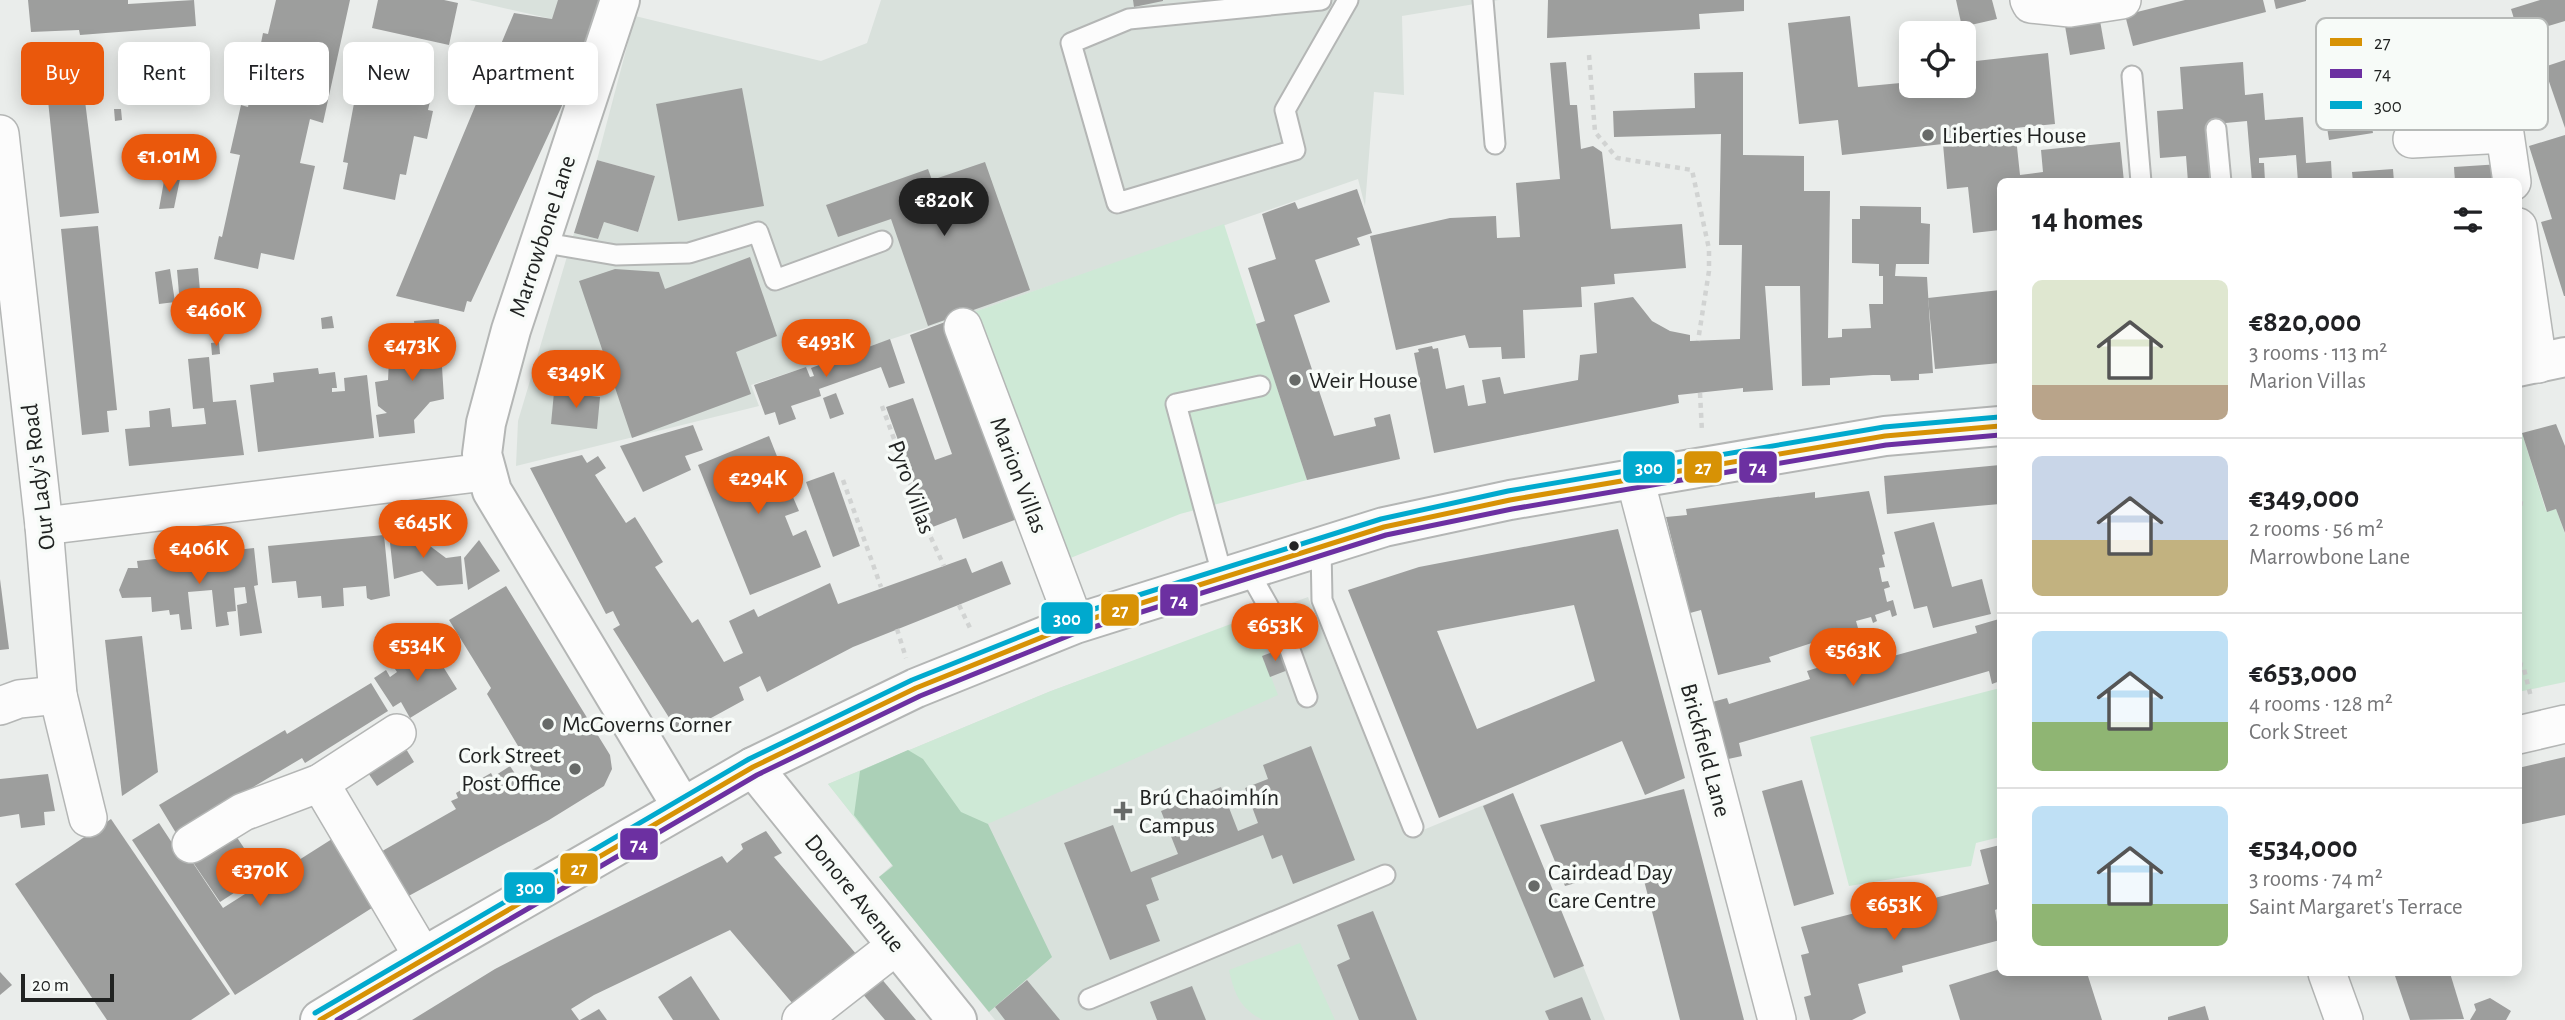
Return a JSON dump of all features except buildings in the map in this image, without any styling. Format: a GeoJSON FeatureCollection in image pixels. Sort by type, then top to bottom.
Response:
{"type":"FeatureCollection","features":[{"type":"Feature","properties":{"kind":"main road","name":"Marrowbone Lane"},"geometry":{"type":"LineString","coordinates":[[620,0],[511,330],[486,422],[482,454],[485,472],[511,524],[682,807]]}},
{"type":"Feature","properties":{"kind":"main road"},"geometry":{"type":"LineString","coordinates":[[320,1020],[423,957],[752,767],[916,688],[1075,624],[1384,527],[1497,502],[1885,436],[1997,426]]}},
{"type":"Feature","properties":{"kind":"main road","name":"Donore Avenue"},"geometry":{"type":"LineString","coordinates":[[752,767],[957,1020]]}},
{"type":"Feature","properties":{"kind":"street"},"geometry":{"type":"LineString","coordinates":[[2029,0],[2031,4],[2070,8],[2122,0]]}},
{"type":"Feature","properties":{"kind":"street","name":"Our Lady's Road"},"geometry":{"type":"LineString","coordinates":[[0,134],[10,323],[44,526],[58,695],[88,818]]}},
{"type":"Feature","properties":{"kind":"street"},"geometry":{"type":"LineString","coordinates":[[2412,139],[2505,134],[2511,178]]}},
{"type":"Feature","properties":{"kind":"street"},"geometry":{"type":"LineString","coordinates":[[2522,252],[2540,363]]}},
{"type":"Feature","properties":{"kind":"street","name":"Marion Villas"},"geometry":{"type":"LineString","coordinates":[[963,327],[1075,624]]}},
{"type":"Feature","properties":{"kind":"street"},"geometry":{"type":"LineString","coordinates":[[44,526],[485,472]]}},
{"type":"Feature","properties":{"kind":"street","name":"Brickfield Lane"},"geometry":{"type":"LineString","coordinates":[[1635,479],[1777,1020]]}},
{"type":"Feature","properties":{"kind":"street"},"geometry":{"type":"LineString","coordinates":[[0,706],[19,699],[58,695]]}},
{"type":"Feature","properties":{"kind":"street"},"geometry":{"type":"LineString","coordinates":[[2522,734],[2565,724]]}},
{"type":"Feature","properties":{"kind":"street"},"geometry":{"type":"LineString","coordinates":[[191,844],[243,812],[320,783],[397,733]]}},
{"type":"Feature","properties":{"kind":"street"},"geometry":{"type":"LineString","coordinates":[[320,783],[423,957]]}},
{"type":"Feature","properties":{"kind":"street"},"geometry":{"type":"LineString","coordinates":[[801,1020],[897,945]]}},
{"type":"Feature","properties":{"kind":"street"},"geometry":{"type":"LineString","coordinates":[[2328,976],[2344,1020]]}},
{"type":"Feature","properties":{"kind":"lane"},"geometry":{"type":"LineString","coordinates":[[1321,0],[1129,19],[1071,43],[1117,204],[1294,150],[1285,110],[1348,0]]}},
{"type":"Feature","properties":{"kind":"lane"},"geometry":{"type":"LineString","coordinates":[[1483,0],[1495,144]]}},
{"type":"Feature","properties":{"kind":"lane"},"geometry":{"type":"LineString","coordinates":[[2132,76],[2141,178]]}},
{"type":"Feature","properties":{"kind":"lane"},"geometry":{"type":"LineString","coordinates":[[2216,129],[2221,178]]}},
{"type":"Feature","properties":{"kind":"lane"},"geometry":{"type":"LineString","coordinates":[[540,242],[616,255],[689,253],[758,232],[775,280],[882,241]]}},
{"type":"Feature","properties":{"kind":"lane"},"geometry":{"type":"LineString","coordinates":[[1259,386],[1176,404],[1236,574],[1285,636],[1307,697]]}},
{"type":"Feature","properties":{"kind":"lane"},"geometry":{"type":"LineString","coordinates":[[1321,547],[1322,600],[1413,827]]}},
{"type":"Feature","properties":{"kind":"lane"},"geometry":{"type":"LineString","coordinates":[[1089,999],[1385,875]]}},
{"type":"Feature","properties":{"kind":"path"},"geometry":{"type":"LineString","coordinates":[[1589,55],[1595,132],[1616,158],[1692,170],[1709,249],[1709,271],[1698,341]]}},
{"type":"Feature","properties":{"kind":"path","name":"Pyro Villas"},"geometry":{"type":"LineString","coordinates":[[882,406],[927,529],[944,566]]}},
{"type":"Feature","properties":{"kind":"path"},"geometry":{"type":"LineString","coordinates":[[843,480],[881,587]]}},
{"type":"Feature","properties":{"kind":"shaded area"},"geometry":{"type":"Polygon","coordinates":[[[469,0],[603,0],[552,19],[469,0]]]}},
{"type":"Feature","properties":{"kind":"shaded area"},"geometry":{"type":"Polygon","coordinates":[[[881,0],[1499,0],[1402,16],[1404,95],[1374,92],[1365,206],[1358,179],[974,312],[751,385],[759,406],[516,466],[518,421],[574,233],[598,239],[604,222],[638,232],[655,176],[597,160],[635,16],[821,61],[867,43],[881,0]]]}},
{"type":"Feature","properties":{"kind":"shaded area","name":"Brú Chaoimhín Campus"},"geometry":{"type":"Polygon","coordinates":[[[1308,597],[1406,837],[1513,793],[1605,1020],[995,1020],[879,877],[892,865],[828,784],[1051,691],[1308,597]]]}},
{"type":"Feature","properties":{"kind":"green space"},"geometry":{"type":"Polygon","coordinates":[[[1224,224],[1307,480],[1180,514],[1063,561],[974,312],[1224,224]]]}},
{"type":"Feature","properties":{"kind":"green space"},"geometry":{"type":"Polygon","coordinates":[[[2522,433],[2546,511],[2556,509],[2565,534],[2565,682],[2522,691],[2522,433]]]}},
{"type":"Feature","properties":{"kind":"green space"},"geometry":{"type":"Polygon","coordinates":[[[1247,618],[1269,641],[1263,656],[1278,695],[893,866],[828,784],[1051,691],[1247,618]]]}},
{"type":"Feature","properties":{"kind":"green space"},"geometry":{"type":"Polygon","coordinates":[[[1997,689],[1997,838],[1976,843],[1971,866],[1849,886],[1810,737],[1997,689]]]}},
{"type":"Feature","properties":{"kind":"green space"},"geometry":{"type":"Polygon","coordinates":[[[908,750],[923,759],[961,812],[988,824],[1052,957],[989,1012],[879,877],[893,866],[854,815],[860,771],[908,750]]]}},
{"type":"Feature","properties":{"kind":"green space"},"geometry":{"type":"Polygon","coordinates":[[[1300,943],[1335,1020],[1263,1020],[1255,1016],[1239,1000],[1229,970],[1300,943]]]}},
{"type":"Feature","properties":{"kind":"transit line","name":"300"},"geometry":{"type":"LineString","coordinates":[[315,1013],[749,759],[912,680],[1072,616],[1381,519],[1508,491],[1884,427],[1997,417]]}},
{"type":"Feature","properties":{"kind":"transit line","name":"27"},"geometry":{"type":"LineString","coordinates":[[320,1020],[753,767],[916,688],[1075,624],[1384,527],[1510,500],[1885,436],[1997,426]]}},
{"type":"Feature","properties":{"kind":"transit line","name":"74"},"geometry":{"type":"LineString","coordinates":[[337,1020],[757,775],[920,696],[1078,632],[1386,535],[1512,509],[1886,445],[1997,435]]}},
{"type":"Feature","properties":{"kind":"place","name":"Liberties House"},"geometry":{"type":"Point","coordinates":[1928,135]}},
{"type":"Feature","properties":{"kind":"place","name":"Weir House"},"geometry":{"type":"Point","coordinates":[1295,380]}},
{"type":"Feature","properties":{"kind":"place","name":"McGoverns Corner"},"geometry":{"type":"Point","coordinates":[548,724]}},
{"type":"Feature","properties":{"kind":"place","name":"Cork Street Post Office"},"geometry":{"type":"Point","coordinates":[575,769]}},
{"type":"Feature","properties":{"kind":"place","name":"Brú Chaoimhín Campus"},"geometry":{"type":"Point","coordinates":[1123,811]}},
{"type":"Feature","properties":{"kind":"place","name":"Cairdead Day Care Centre"},"geometry":{"type":"Point","coordinates":[1534,886]}}]}
